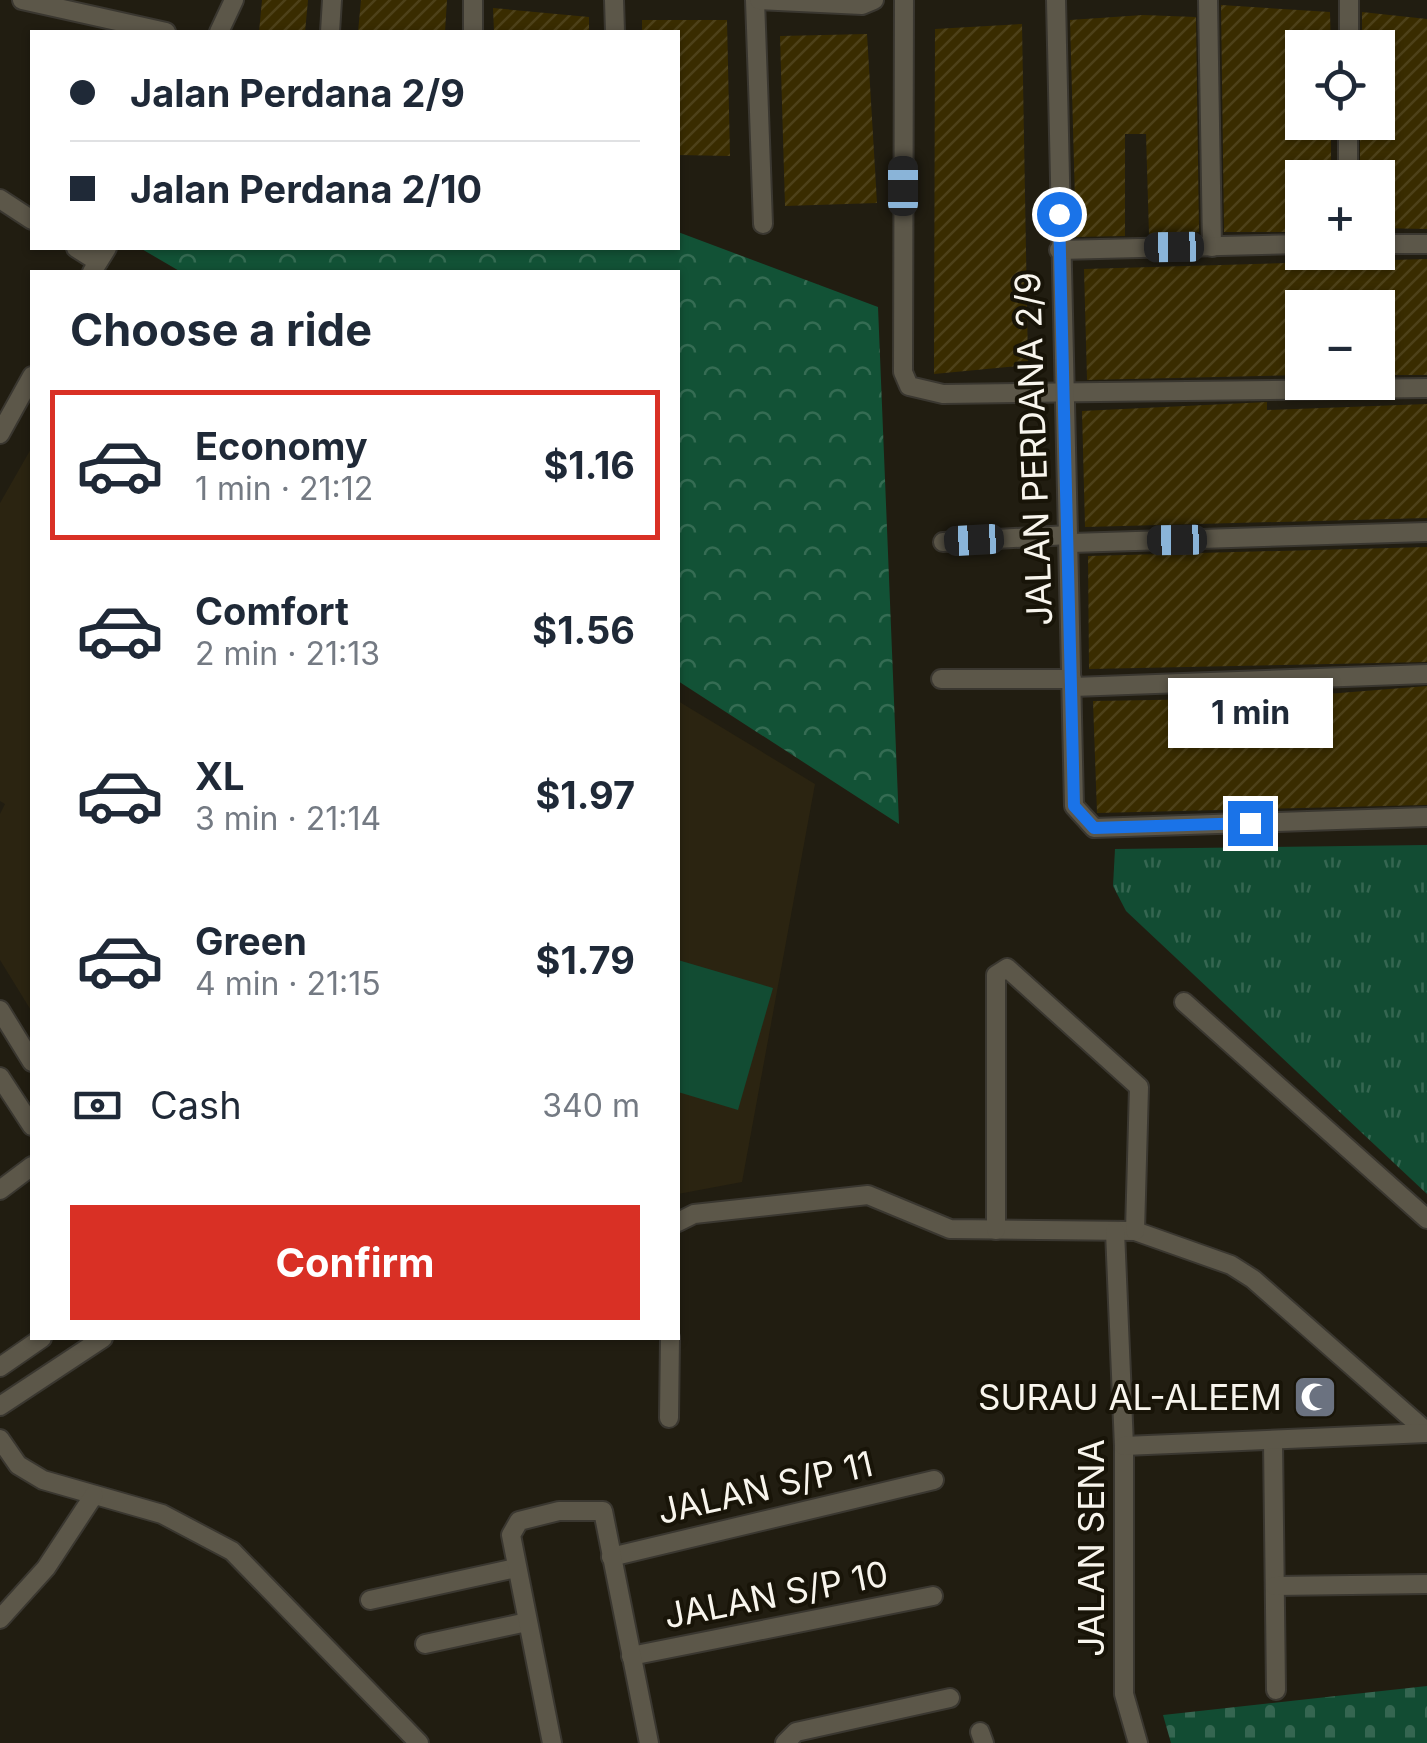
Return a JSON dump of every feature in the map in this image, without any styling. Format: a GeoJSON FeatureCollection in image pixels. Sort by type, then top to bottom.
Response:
{"type":"FeatureCollection","features":[{"type":"Feature","properties":{"kind":"street"},"geometry":{"type":"LineString","coordinates":[[22,0],[157,30]]}},
{"type":"Feature","properties":{"kind":"street"},"geometry":{"type":"LineString","coordinates":[[220,30],[234,0]]}},
{"type":"Feature","properties":{"kind":"street"},"geometry":{"type":"LineString","coordinates":[[330,30],[332,0]]}},
{"type":"Feature","properties":{"kind":"street"},"geometry":{"type":"LineString","coordinates":[[473,0],[473,30]]}},
{"type":"Feature","properties":{"kind":"street"},"geometry":{"type":"LineString","coordinates":[[614,0],[615,30]]}},
{"type":"Feature","properties":{"kind":"street"},"geometry":{"type":"LineString","coordinates":[[764,224],[757,0],[862,5],[874,0]]}},
{"type":"Feature","properties":{"kind":"street"},"geometry":{"type":"LineString","coordinates":[[904,0],[903,372],[910,386],[924,392],[1427,388]]}},
{"type":"Feature","properties":{"kind":"street","name":"JALAN PERDANA 2/9"},"geometry":{"type":"LineString","coordinates":[[1056,0],[1074,806],[1094,828],[1427,817]]}},
{"type":"Feature","properties":{"kind":"street"},"geometry":{"type":"LineString","coordinates":[[1208,0],[1212,246]]}},
{"type":"Feature","properties":{"kind":"street"},"geometry":{"type":"LineString","coordinates":[[1348,30],[1349,0]]}},
{"type":"Feature","properties":{"kind":"street"},"geometry":{"type":"LineString","coordinates":[[0,199],[30,219]]}},
{"type":"Feature","properties":{"kind":"street"},"geometry":{"type":"LineString","coordinates":[[1060,250],[1285,244]]}},
{"type":"Feature","properties":{"kind":"street"},"geometry":{"type":"LineString","coordinates":[[1395,244],[1427,244]]}},
{"type":"Feature","properties":{"kind":"street"},"geometry":{"type":"LineString","coordinates":[[0,434],[30,380]]}},
{"type":"Feature","properties":{"kind":"street"},"geometry":{"type":"LineString","coordinates":[[943,542],[1427,532]]}},
{"type":"Feature","properties":{"kind":"street"},"geometry":{"type":"LineString","coordinates":[[941,679],[1072,683],[1427,674]]}},
{"type":"Feature","properties":{"kind":"street"},"geometry":{"type":"LineString","coordinates":[[996,1230],[996,975],[1008,968],[1140,1087],[1135,1230]]}},
{"type":"Feature","properties":{"kind":"street"},"geometry":{"type":"LineString","coordinates":[[1184,1002],[1427,1219]]}},
{"type":"Feature","properties":{"kind":"street"},"geometry":{"type":"LineString","coordinates":[[1,1015],[30,1059]]}},
{"type":"Feature","properties":{"kind":"street"},"geometry":{"type":"LineString","coordinates":[[0,1077],[30,1123]]}},
{"type":"Feature","properties":{"kind":"street"},"geometry":{"type":"LineString","coordinates":[[0,1190],[30,1168]]}},
{"type":"Feature","properties":{"kind":"street"},"geometry":{"type":"LineString","coordinates":[[680,1221],[694,1214],[868,1195],[906,1209],[926,1223],[950,1229],[1135,1230],[1231,1265],[1253,1279],[1427,1433]]}},
{"type":"Feature","properties":{"kind":"street","name":"JALAN SENA"},"geometry":{"type":"LineString","coordinates":[[1114,1230],[1124,1446],[1124,1694],[1138,1743]]}},
{"type":"Feature","properties":{"kind":"street"},"geometry":{"type":"LineString","coordinates":[[0,1366],[39,1340]]}},
{"type":"Feature","properties":{"kind":"street"},"geometry":{"type":"LineString","coordinates":[[0,1406],[101,1340]]}},
{"type":"Feature","properties":{"kind":"street"},"geometry":{"type":"LineString","coordinates":[[669,1418],[670,1340]]}},
{"type":"Feature","properties":{"kind":"street"},"geometry":{"type":"LineString","coordinates":[[1124,1446],[1427,1433]]}},
{"type":"Feature","properties":{"kind":"street"},"geometry":{"type":"LineString","coordinates":[[0,1439],[18,1465],[44,1480],[187,1523],[232,1550],[420,1743]]}},
{"type":"Feature","properties":{"kind":"street"},"geometry":{"type":"LineString","coordinates":[[1274,1442],[1276,1690]]}},
{"type":"Feature","properties":{"kind":"street","name":"JALAN S/P 11"},"geometry":{"type":"LineString","coordinates":[[611,1556],[934,1480]]}},
{"type":"Feature","properties":{"kind":"street"},"geometry":{"type":"LineString","coordinates":[[0,1619],[46,1568],[94,1495]]}},
{"type":"Feature","properties":{"kind":"street"},"geometry":{"type":"LineString","coordinates":[[552,1743],[511,1535],[519,1522],[559,1511],[603,1511],[649,1743]]}},
{"type":"Feature","properties":{"kind":"street"},"geometry":{"type":"LineString","coordinates":[[370,1600],[516,1568]]}},
{"type":"Feature","properties":{"kind":"street"},"geometry":{"type":"LineString","coordinates":[[1275,1586],[1427,1584]]}},
{"type":"Feature","properties":{"kind":"street","name":"JALAN S/P 10"},"geometry":{"type":"LineString","coordinates":[[631,1656],[934,1596]]}},
{"type":"Feature","properties":{"kind":"street"},"geometry":{"type":"LineString","coordinates":[[424,1644],[527,1622]]}},
{"type":"Feature","properties":{"kind":"street"},"geometry":{"type":"LineString","coordinates":[[785,1743],[796,1732],[950,1698]]}},
{"type":"Feature","properties":{"kind":"shaded area"},"geometry":{"type":"Polygon","coordinates":[[[30,450],[30,1009],[0,960],[0,814],[5,804],[0,801],[0,503],[30,450]]]}},
{"type":"Feature","properties":{"kind":"shaded area"},"geometry":{"type":"Polygon","coordinates":[[[680,702],[815,784],[742,1182],[680,1194],[680,702]]]}},
{"type":"Feature","properties":{"kind":"green space"},"geometry":{"type":"Polygon","coordinates":[[[680,233],[878,307],[899,824],[680,682],[680,270],[178,270],[143,250],[680,250],[680,233]]]}},
{"type":"Feature","properties":{"kind":"green space"},"geometry":{"type":"Polygon","coordinates":[[[1427,845],[1427,1194],[1126,911],[1113,886],[1115,849],[1427,845]]]}},
{"type":"Feature","properties":{"kind":"green space"},"geometry":{"type":"Polygon","coordinates":[[[680,961],[773,988],[738,1110],[680,1093],[680,961]]]}},
{"type":"Feature","properties":{"kind":"green space"},"geometry":{"type":"Polygon","coordinates":[[[1427,1686],[1427,1743],[1171,1743],[1163,1715],[1427,1686]]]}},
{"type":"Feature","properties":{"kind":"building"},"geometry":{"type":"Polygon","coordinates":[[[262,0],[308,0],[305,30],[259,30],[262,0]]]}},
{"type":"Feature","properties":{"kind":"building"},"geometry":{"type":"Polygon","coordinates":[[[361,0],[447,0],[445,30],[358,30],[361,0]]]}},
{"type":"Feature","properties":{"kind":"building"},"geometry":{"type":"Polygon","coordinates":[[[1221,5],[1330,12],[1330,30],[1285,30],[1285,140],[1331,140],[1331,160],[1285,160],[1285,232],[1224,232],[1221,5]]]}},
{"type":"Feature","properties":{"kind":"building"},"geometry":{"type":"Polygon","coordinates":[[[493,8],[589,17],[589,30],[494,30],[493,8]]]}},
{"type":"Feature","properties":{"kind":"building"},"geometry":{"type":"Polygon","coordinates":[[[1362,12],[1427,19],[1427,229],[1395,228],[1395,160],[1360,160],[1360,140],[1395,140],[1395,30],[1362,30],[1362,12]]]}},
{"type":"Feature","properties":{"kind":"building"},"geometry":{"type":"Polygon","coordinates":[[[1143,15],[1196,17],[1199,232],[1149,235],[1146,134],[1125,134],[1125,236],[1076,237],[1070,20],[1143,15]]]}},
{"type":"Feature","properties":{"kind":"building"},"geometry":{"type":"Polygon","coordinates":[[[642,20],[727,20],[730,156],[680,155],[680,30],[642,30],[642,20]]]}},
{"type":"Feature","properties":{"kind":"building"},"geometry":{"type":"Polygon","coordinates":[[[1022,24],[1028,365],[934,374],[935,29],[1022,24]]]}},
{"type":"Feature","properties":{"kind":"building"},"geometry":{"type":"Polygon","coordinates":[[[867,34],[877,203],[785,206],[780,36],[867,34]]]}},
{"type":"Feature","properties":{"kind":"building"},"geometry":{"type":"Polygon","coordinates":[[[1427,259],[1427,375],[1395,375],[1395,290],[1285,290],[1285,375],[1087,380],[1084,269],[1285,263],[1285,270],[1395,270],[1395,260],[1427,259]]]}},
{"type":"Feature","properties":{"kind":"building"},"geometry":{"type":"Polygon","coordinates":[[[1267,402],[1267,410],[1427,404],[1427,518],[1085,527],[1082,411],[1267,402]]]}},
{"type":"Feature","properties":{"kind":"building"},"geometry":{"type":"Polygon","coordinates":[[[1427,547],[1427,662],[1089,669],[1088,556],[1427,547]]]}},
{"type":"Feature","properties":{"kind":"building"},"geometry":{"type":"Polygon","coordinates":[[[1427,686],[1427,805],[1097,813],[1093,701],[1277,698],[1427,686]]]}},
{"type":"Feature","properties":{"kind":"place","name":"SURAU AL-ALEEM"},"geometry":{"type":"Point","coordinates":[1315,1397]}},
{"type":"Feature","properties":{"kind":"route"},"geometry":{"type":"LineString","coordinates":[[1059,214],[1071,543],[1074,806],[1094,828],[1250,823]]}}]}
